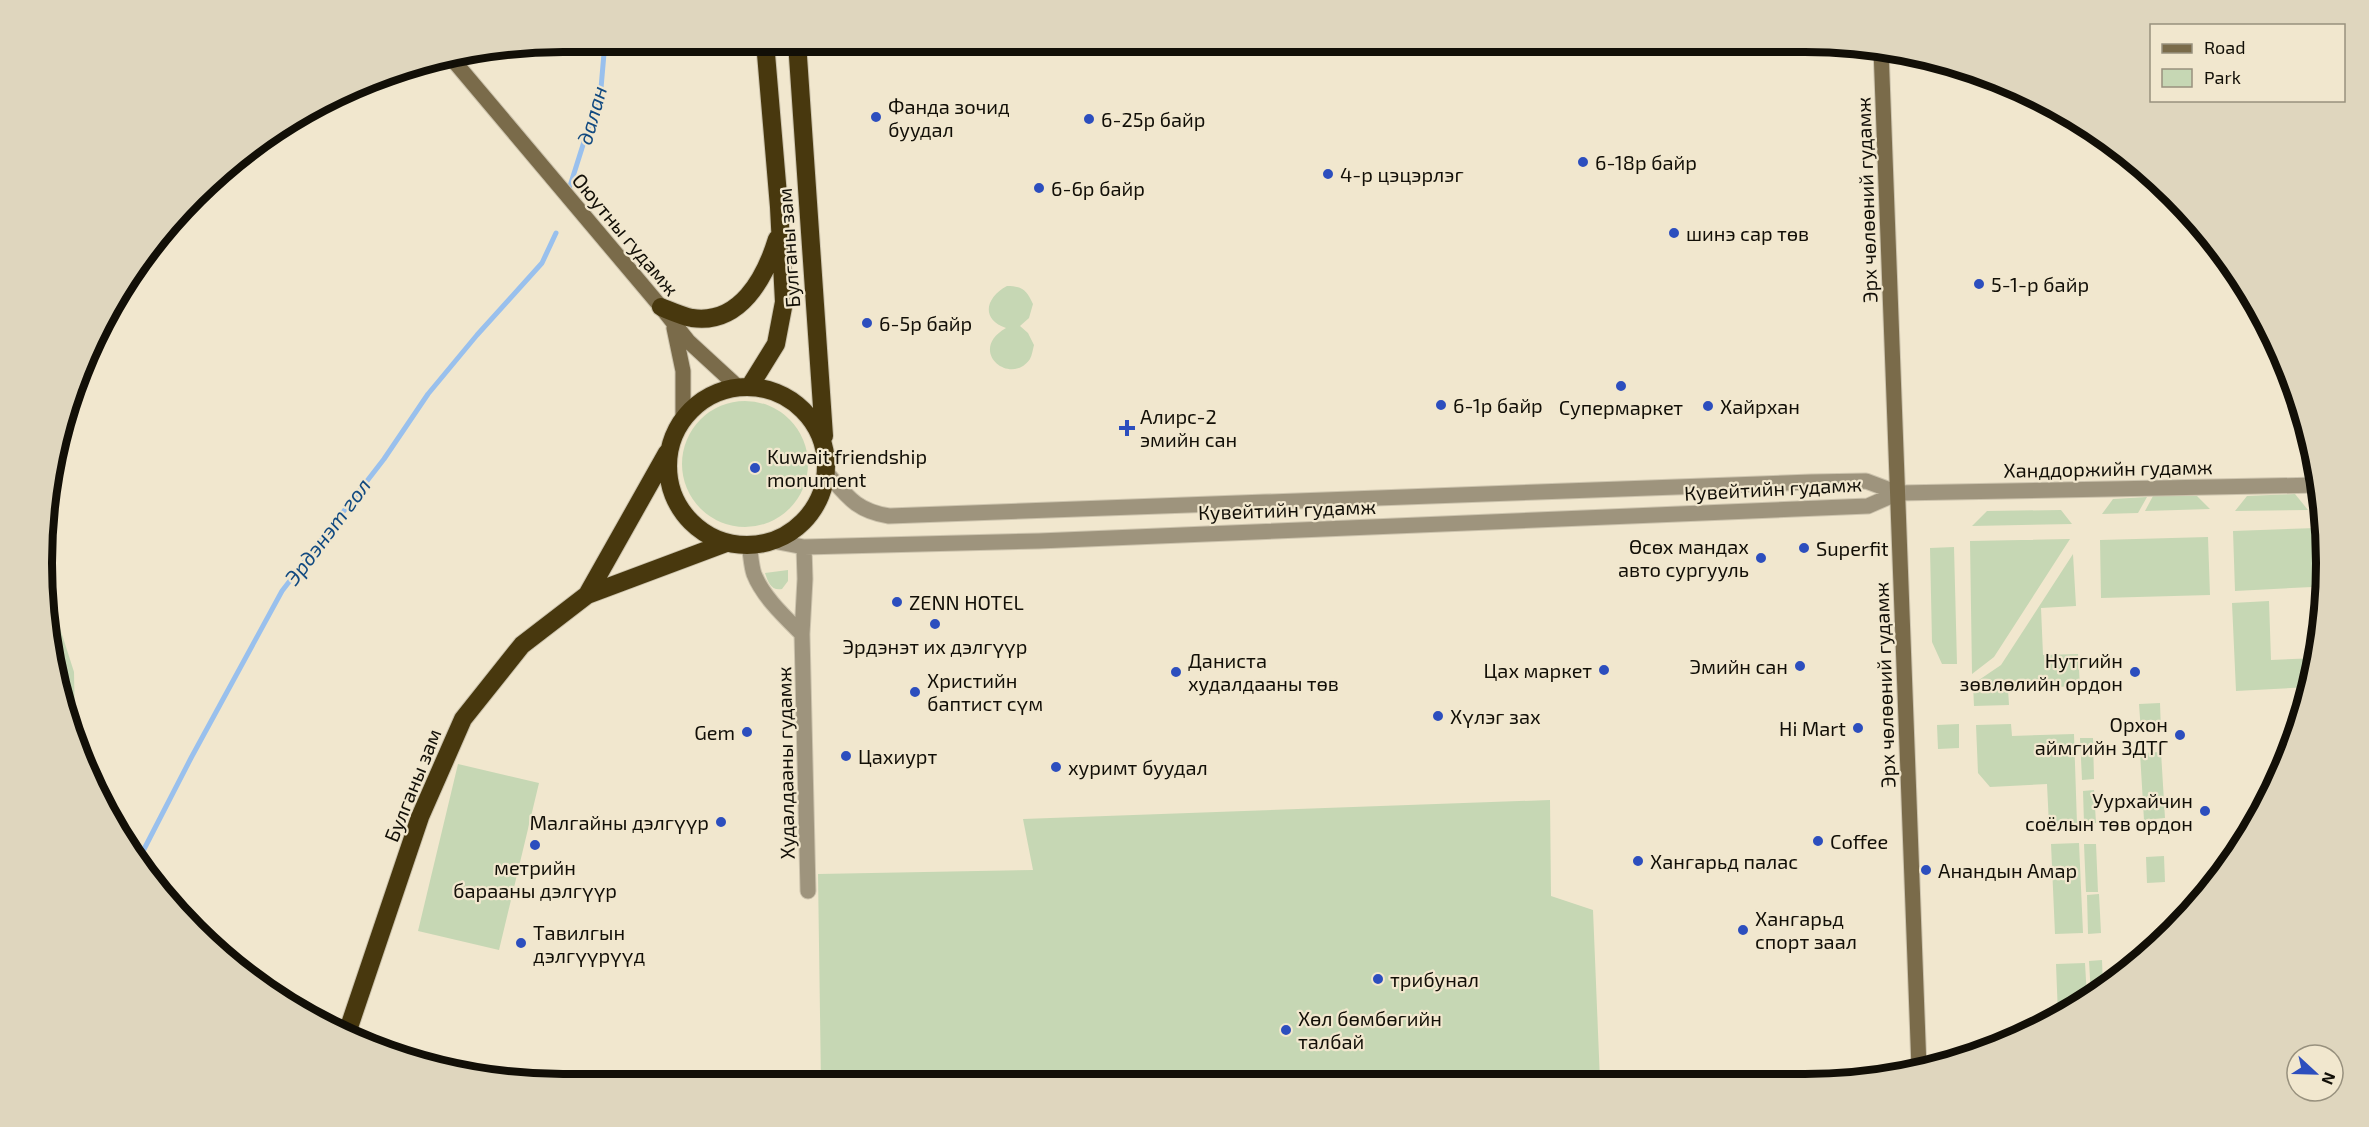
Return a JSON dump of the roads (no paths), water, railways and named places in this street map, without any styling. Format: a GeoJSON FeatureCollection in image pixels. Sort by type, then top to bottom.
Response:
{"type":"FeatureCollection","features":[{"type":"Feature","properties":{"kind":"highway","name":"Булганы зам"},"geometry":{"type":"LineString","coordinates":[[744,386],[776,344],[784,302],[766,52]]}},
{"type":"Feature","properties":{"kind":"highway","name":"Булганы зам"},"geometry":{"type":"LineString","coordinates":[[798,52],[825,450]]}},
{"type":"Feature","properties":{"kind":"highway"},"geometry":{"type":"LineString","coordinates":[[661,307],[692,318],[712,318],[732,311],[754,290],[764,273],[780,229]]}},
{"type":"Feature","properties":{"kind":"highway"},"geometry":{"type":"LineString","coordinates":[[744,386],[771,390],[790,399],[806,412],[818,430],[825,450],[826,472],[821,494],[809,514],[793,530],[773,541],[749,545],[726,543],[700,529],[680,508],[671,490],[668,470],[669,451],[683,418],[699,402],[717,392],[744,386]]}},
{"type":"Feature","properties":{"kind":"highway","name":"Булганы зам"},"geometry":{"type":"LineString","coordinates":[[587,595],[669,451]]}},
{"type":"Feature","properties":{"kind":"highway","name":"Булганы зам"},"geometry":{"type":"LineString","coordinates":[[349,1027],[420,817],[464,719],[522,645],[587,595],[726,543]]}},
{"type":"Feature","properties":{"kind":"main road","name":"Эрх чөлөөний гудамж"},"geometry":{"type":"LineString","coordinates":[[1881,58],[1919,1062]]}},
{"type":"Feature","properties":{"kind":"main road","name":"Оюутны гудамж"},"geometry":{"type":"LineString","coordinates":[[456,64],[661,307],[673,325]]}},
{"type":"Feature","properties":{"kind":"main road"},"geometry":{"type":"LineString","coordinates":[[673,325],[744,386]]}},
{"type":"Feature","properties":{"kind":"main road"},"geometry":{"type":"LineString","coordinates":[[673,325],[683,371],[683,418]]}},
{"type":"Feature","properties":{"kind":"street","name":"Кувейтийн гудамж"},"geometry":{"type":"LineString","coordinates":[[826,472],[853,502],[871,513],[889,516],[1811,482],[1866,481],[1898,493]]}},
{"type":"Feature","properties":{"kind":"street","name":"Ханддоржийн гудамж"},"geometry":{"type":"LineString","coordinates":[[1898,493],[2310,484]]}},
{"type":"Feature","properties":{"kind":"street","name":"Кувейтийн гудамж"},"geometry":{"type":"LineString","coordinates":[[773,541],[804,547],[1039,541],[1868,506],[1898,493]]}},
{"type":"Feature","properties":{"kind":"street"},"geometry":{"type":"LineString","coordinates":[[749,545],[752,567],[759,583],[779,611],[802,634]]}},
{"type":"Feature","properties":{"kind":"street","name":"Худалдааны гудамж"},"geometry":{"type":"LineString","coordinates":[[804,547],[802,634],[808,891]]}},
{"type":"Feature","properties":{"kind":"waterway","name":"далан"},"geometry":{"type":"LineString","coordinates":[[570,186],[601,88],[604,52]]}},
{"type":"Feature","properties":{"kind":"waterway","name":"Эрдэнэт гол"},"geometry":{"type":"LineString","coordinates":[[142,852],[282,591],[384,459],[428,394],[542,263],[556,233]]}},
{"type":"Feature","properties":{"kind":"place","name":"Фанда зочид буудал"},"geometry":{"type":"Point","coordinates":[876,117]}},
{"type":"Feature","properties":{"kind":"place","name":"6-25р байр"},"geometry":{"type":"Point","coordinates":[1089,119]}},
{"type":"Feature","properties":{"kind":"place","name":"6-18р байр"},"geometry":{"type":"Point","coordinates":[1583,162]}},
{"type":"Feature","properties":{"kind":"place","name":"4-р цэцэрлэг"},"geometry":{"type":"Point","coordinates":[1328,174]}},
{"type":"Feature","properties":{"kind":"place","name":"6-6р байр"},"geometry":{"type":"Point","coordinates":[1039,188]}},
{"type":"Feature","properties":{"kind":"place","name":"шинэ сар төв"},"geometry":{"type":"Point","coordinates":[1674,233]}},
{"type":"Feature","properties":{"kind":"place","name":"5-1-р байр"},"geometry":{"type":"Point","coordinates":[1979,284]}},
{"type":"Feature","properties":{"kind":"place","name":"6-5р байр"},"geometry":{"type":"Point","coordinates":[867,323]}},
{"type":"Feature","properties":{"kind":"place","name":"Супермаркет"},"geometry":{"type":"Point","coordinates":[1621,386]}},
{"type":"Feature","properties":{"kind":"place","name":"6-1р байр"},"geometry":{"type":"Point","coordinates":[1441,405]}},
{"type":"Feature","properties":{"kind":"place","name":"Хайрхан"},"geometry":{"type":"Point","coordinates":[1708,406]}},
{"type":"Feature","properties":{"kind":"place","name":"Aлирс-2 эмийн сан"},"geometry":{"type":"Point","coordinates":[1127,428]}},
{"type":"Feature","properties":{"kind":"place","name":"Kuwait friendship monument"},"geometry":{"type":"Point","coordinates":[755,468]}},
{"type":"Feature","properties":{"kind":"place","name":"Superfit"},"geometry":{"type":"Point","coordinates":[1804,548]}},
{"type":"Feature","properties":{"kind":"place","name":"Өсөх мандах авто сургууль"},"geometry":{"type":"Point","coordinates":[1761,558]}},
{"type":"Feature","properties":{"kind":"place","name":"ZENN HOTEL"},"geometry":{"type":"Point","coordinates":[897,602]}},
{"type":"Feature","properties":{"kind":"place","name":"Эрдэнэт их дэлгүүр"},"geometry":{"type":"Point","coordinates":[935,624]}},
{"type":"Feature","properties":{"kind":"place","name":"Эмийн сан"},"geometry":{"type":"Point","coordinates":[1800,666]}},
{"type":"Feature","properties":{"kind":"place","name":"Цах маркет"},"geometry":{"type":"Point","coordinates":[1604,670]}},
{"type":"Feature","properties":{"kind":"place","name":"Даниста худалдааны төв"},"geometry":{"type":"Point","coordinates":[1176,672]}},
{"type":"Feature","properties":{"kind":"place","name":"Нутгийн зөвлөлийн ордон"},"geometry":{"type":"Point","coordinates":[2135,672]}},
{"type":"Feature","properties":{"kind":"place","name":"Христийн баптист сүм"},"geometry":{"type":"Point","coordinates":[915,692]}},
{"type":"Feature","properties":{"kind":"place","name":"Хүлэг зах"},"geometry":{"type":"Point","coordinates":[1438,716]}},
{"type":"Feature","properties":{"kind":"place","name":"Hi Mart"},"geometry":{"type":"Point","coordinates":[1858,728]}},
{"type":"Feature","properties":{"kind":"place","name":"Gem"},"geometry":{"type":"Point","coordinates":[747,732]}},
{"type":"Feature","properties":{"kind":"place","name":"Орхон аймгийн ЗДТГ"},"geometry":{"type":"Point","coordinates":[2180,735]}},
{"type":"Feature","properties":{"kind":"place","name":"Цахиурт"},"geometry":{"type":"Point","coordinates":[846,756]}},
{"type":"Feature","properties":{"kind":"place","name":"хуримт буудал"},"geometry":{"type":"Point","coordinates":[1056,767]}},
{"type":"Feature","properties":{"kind":"place","name":"Уурхайчин соёлын төв ордон"},"geometry":{"type":"Point","coordinates":[2205,811]}},
{"type":"Feature","properties":{"kind":"place","name":"Малгайны дэлгүүр"},"geometry":{"type":"Point","coordinates":[721,822]}},
{"type":"Feature","properties":{"kind":"place","name":"Coffee"},"geometry":{"type":"Point","coordinates":[1818,841]}},
{"type":"Feature","properties":{"kind":"place","name":"метрийн барааны дэлгүүр"},"geometry":{"type":"Point","coordinates":[535,845]}},
{"type":"Feature","properties":{"kind":"place","name":"Хангарьд палас"},"geometry":{"type":"Point","coordinates":[1638,861]}},
{"type":"Feature","properties":{"kind":"place","name":"Анандын Амар"},"geometry":{"type":"Point","coordinates":[1926,870]}},
{"type":"Feature","properties":{"kind":"place","name":"Хангарьд спорт заал"},"geometry":{"type":"Point","coordinates":[1743,930]}},
{"type":"Feature","properties":{"kind":"place","name":"Тавилгын дэлгүүрүүд"},"geometry":{"type":"Point","coordinates":[521,943]}},
{"type":"Feature","properties":{"kind":"place","name":"трибунал"},"geometry":{"type":"Point","coordinates":[1378,979]}},
{"type":"Feature","properties":{"kind":"place","name":"Хөл бөмбөгийн талбай"},"geometry":{"type":"Point","coordinates":[1286,1030]}}]}
